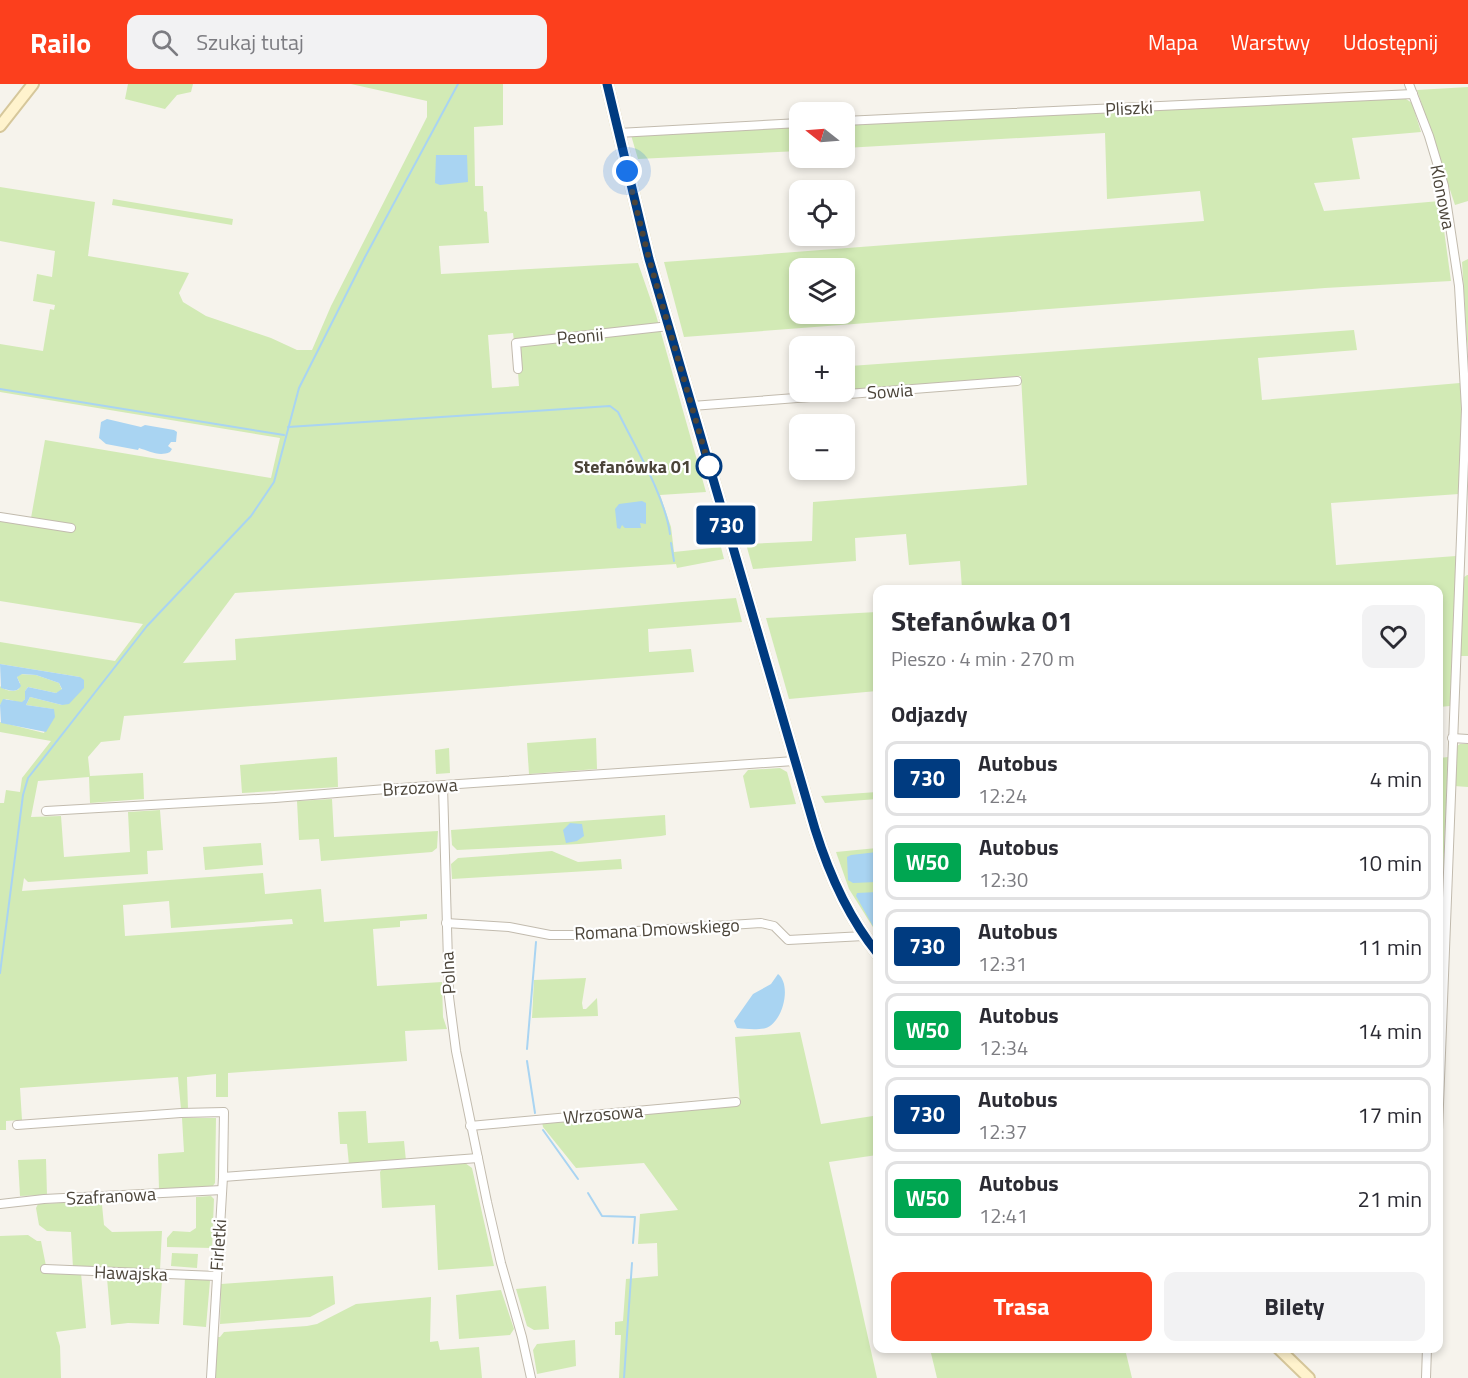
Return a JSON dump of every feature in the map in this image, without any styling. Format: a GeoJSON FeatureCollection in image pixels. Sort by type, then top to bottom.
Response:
{"type":"FeatureCollection","features":[{"type":"Feature","properties":{"kind":"main road"},"geometry":{"type":"LineString","coordinates":[[0,126],[33,84]]}},
{"type":"Feature","properties":{"kind":"main road"},"geometry":{"type":"LineString","coordinates":[[607,84],[649,259],[794,761],[833,881],[873,948]]}},
{"type":"Feature","properties":{"kind":"main road"},"geometry":{"type":"LineString","coordinates":[[1283,1353],[1309,1378]]}},
{"type":"Feature","properties":{"kind":"street","name":"Klonowa"},"geometry":{"type":"LineString","coordinates":[[1409,84],[1429,136],[1444,186],[1459,286],[1466,409],[1443,990]]}},
{"type":"Feature","properties":{"kind":"street","name":"Pliszki"},"geometry":{"type":"LineString","coordinates":[[855,120],[1413,94]]}},
{"type":"Feature","properties":{"kind":"street"},"geometry":{"type":"LineString","coordinates":[[618,133],[789,124]]}},
{"type":"Feature","properties":{"kind":"street","name":"Peonii"},"geometry":{"type":"LineString","coordinates":[[518,369],[516,344],[669,326]]}},
{"type":"Feature","properties":{"kind":"street","name":"Sowia"},"geometry":{"type":"LineString","coordinates":[[692,406],[1017,381]]}},
{"type":"Feature","properties":{"kind":"street"},"geometry":{"type":"LineString","coordinates":[[0,517],[71,528]]}},
{"type":"Feature","properties":{"kind":"street"},"geometry":{"type":"LineString","coordinates":[[1452,738],[1468,739]]}},
{"type":"Feature","properties":{"kind":"street","name":"Brzozowa"},"geometry":{"type":"LineString","coordinates":[[46,811],[275,798],[794,761]]}},
{"type":"Feature","properties":{"kind":"street","name":"Polna"},"geometry":{"type":"LineString","coordinates":[[443,786],[449,998],[456,1051],[470,1126],[501,1263],[531,1378]]}},
{"type":"Feature","properties":{"kind":"street","name":"Romana Dmowskiego"},"geometry":{"type":"LineString","coordinates":[[446,923],[509,927],[550,935],[762,923],[774,926],[788,940],[864,936]]}},
{"type":"Feature","properties":{"kind":"street","name":"Wrzosowa"},"geometry":{"type":"LineString","coordinates":[[470,1126],[736,1102]]}},
{"type":"Feature","properties":{"kind":"street","name":"Firletki"},"geometry":{"type":"LineString","coordinates":[[16,1125],[224,1112],[223,1178],[211,1378]]}},
{"type":"Feature","properties":{"kind":"street"},"geometry":{"type":"LineString","coordinates":[[223,1178],[478,1158]]}},
{"type":"Feature","properties":{"kind":"street","name":"Szafranowa"},"geometry":{"type":"LineString","coordinates":[[0,1204],[44,1199],[222,1190]]}},
{"type":"Feature","properties":{"kind":"street","name":"Hawajska"},"geometry":{"type":"LineString","coordinates":[[45,1269],[216,1276]]}},
{"type":"Feature","properties":{"kind":"street"},"geometry":{"type":"LineString","coordinates":[[1426,1378],[1427,1353]]}},
{"type":"Feature","properties":{"kind":"green space"},"geometry":{"type":"Polygon","coordinates":[[[128,84],[193,84],[191,92],[177,95],[165,109],[125,99],[128,84]]]}},
{"type":"Feature","properties":{"kind":"green space"},"geometry":{"type":"Polygon","coordinates":[[[351,84],[503,84],[503,125],[474,127],[475,186],[483,186],[489,243],[439,246],[441,274],[638,263],[656,315],[706,492],[660,495],[671,527],[674,552],[721,547],[724,559],[677,568],[676,564],[235,593],[183,663],[236,660],[235,639],[736,598],[742,622],[648,629],[649,652],[691,649],[694,672],[124,716],[120,740],[101,742],[88,757],[90,776],[143,773],[144,799],[90,803],[89,777],[38,781],[31,817],[61,816],[64,857],[130,852],[128,812],[160,810],[163,850],[147,851],[148,874],[28,882],[24,878],[22,891],[263,873],[265,894],[321,889],[324,922],[427,914],[427,919],[400,921],[400,927],[373,929],[377,986],[442,982],[443,1017],[447,1029],[405,1031],[407,1061],[228,1073],[228,1097],[216,1097],[216,1074],[187,1077],[188,1109],[181,1109],[178,1077],[20,1088],[22,1120],[6,1121],[6,1130],[0,1130],[0,803],[4,803],[6,790],[20,792],[22,778],[51,741],[0,732],[0,722],[44,733],[53,709],[26,705],[30,697],[62,705],[80,677],[0,664],[0,642],[115,661],[143,624],[0,601],[0,519],[73,530],[73,524],[31,518],[45,440],[271,478],[280,438],[0,392],[0,344],[43,351],[50,309],[54,310],[55,305],[33,301],[37,274],[52,277],[55,251],[0,241],[0,187],[95,202],[88,256],[189,273],[179,293],[183,302],[206,316],[271,338],[297,350],[312,350],[331,306],[427,117],[427,101],[351,84]],[[513,333],[488,335],[492,388],[519,386],[518,372],[521,371],[519,341],[514,341],[513,333]],[[169,901],[123,905],[125,936],[293,924],[292,919],[171,928],[169,901]]]}},
{"type":"Feature","properties":{"kind":"green space"},"geometry":{"type":"Polygon","coordinates":[[[1468,87],[1468,201],[1455,205],[1417,90],[1468,87]]]}},
{"type":"Feature","properties":{"kind":"green space"},"geometry":{"type":"Polygon","coordinates":[[[1406,99],[1412,103],[1421,132],[1352,138],[1360,179],[1314,183],[1324,211],[1440,201],[1451,281],[1325,288],[855,324],[855,258],[789,258],[789,324],[854,324],[684,337],[664,262],[1204,221],[1200,191],[1107,199],[1105,133],[855,147],[855,124],[1406,99]]]}},
{"type":"Feature","properties":{"kind":"green space"},"geometry":{"type":"Polygon","coordinates":[[[789,127],[789,151],[638,159],[631,135],[789,127]]]}},
{"type":"Feature","properties":{"kind":"green space"},"geometry":{"type":"Polygon","coordinates":[[[113,199],[233,219],[232,225],[112,205],[113,199]]]}},
{"type":"Feature","properties":{"kind":"green space"},"geometry":{"type":"Polygon","coordinates":[[[1468,259],[1468,354],[1462,262],[1468,259]]]}},
{"type":"Feature","properties":{"kind":"green space"},"geometry":{"type":"Polygon","coordinates":[[[1354,330],[1357,350],[1258,358],[1262,400],[1460,383],[1463,413],[1459,494],[1331,503],[1336,565],[1456,556],[1450,706],[1443,707],[1443,585],[962,585],[960,561],[909,565],[906,534],[855,538],[856,561],[753,569],[746,544],[812,541],[813,502],[1027,485],[1021,376],[855,390],[855,366],[1354,330]]]}},
{"type":"Feature","properties":{"kind":"green space"},"geometry":{"type":"Polygon","coordinates":[[[1467,575],[1468,656],[1460,656],[1463,578],[1467,575]]]}},
{"type":"Feature","properties":{"kind":"green space"},"geometry":{"type":"Polygon","coordinates":[[[873,612],[873,691],[789,699],[766,618],[873,612]]]}},
{"type":"Feature","properties":{"kind":"green space"},"geometry":{"type":"Polygon","coordinates":[[[19,674],[36,675],[59,683],[62,690],[56,693],[28,687],[22,703],[6,699],[0,705],[0,686],[14,691],[19,689],[20,683],[17,677],[19,674]]]}},
{"type":"Feature","properties":{"kind":"green space"},"geometry":{"type":"Polygon","coordinates":[[[596,738],[597,769],[529,774],[527,743],[596,738]]]}},
{"type":"Feature","properties":{"kind":"green space"},"geometry":{"type":"Polygon","coordinates":[[[1468,744],[1468,787],[1454,786],[1457,746],[1468,744]]]}},
{"type":"Feature","properties":{"kind":"green space"},"geometry":{"type":"Polygon","coordinates":[[[449,748],[450,773],[436,774],[435,750],[449,748]]]}},
{"type":"Feature","properties":{"kind":"green space"},"geometry":{"type":"Polygon","coordinates":[[[337,757],[338,787],[242,793],[240,765],[337,757]]]}},
{"type":"Feature","properties":{"kind":"green space"},"geometry":{"type":"Polygon","coordinates":[[[1448,757],[1443,874],[1443,758],[1448,757]]]}},
{"type":"Feature","properties":{"kind":"green space"},"geometry":{"type":"Polygon","coordinates":[[[780,768],[787,772],[796,804],[750,808],[743,776],[748,770],[780,768]]]}},
{"type":"Feature","properties":{"kind":"green space"},"geometry":{"type":"Polygon","coordinates":[[[873,792],[873,799],[825,803],[821,796],[873,792]]]}},
{"type":"Feature","properties":{"kind":"green space"},"geometry":{"type":"Polygon","coordinates":[[[332,799],[334,837],[438,831],[437,848],[432,852],[321,861],[319,839],[299,840],[297,801],[332,799]]]}},
{"type":"Feature","properties":{"kind":"green space"},"geometry":{"type":"Polygon","coordinates":[[[665,815],[666,835],[661,836],[579,844],[457,850],[452,845],[451,830],[665,815]]]}},
{"type":"Feature","properties":{"kind":"green space"},"geometry":{"type":"Polygon","coordinates":[[[261,843],[263,865],[205,870],[203,847],[261,843]]]}},
{"type":"Feature","properties":{"kind":"green space"},"geometry":{"type":"Polygon","coordinates":[[[873,848],[873,927],[849,889],[836,852],[873,848]]]}},
{"type":"Feature","properties":{"kind":"green space"},"geometry":{"type":"Polygon","coordinates":[[[552,851],[578,862],[621,859],[622,869],[452,879],[451,864],[458,858],[552,851]]]}},
{"type":"Feature","properties":{"kind":"green space"},"geometry":{"type":"Polygon","coordinates":[[[586,978],[583,1009],[586,1009],[597,998],[598,1016],[532,1018],[534,980],[586,978]]]}},
{"type":"Feature","properties":{"kind":"green space"},"geometry":{"type":"Polygon","coordinates":[[[800,1032],[821,1124],[873,1116],[873,1156],[829,1162],[877,1378],[619,1378],[621,1335],[615,1335],[615,1322],[623,1321],[626,1279],[658,1276],[657,1243],[638,1244],[640,1214],[678,1210],[644,1163],[576,1168],[543,1127],[542,1122],[740,1105],[735,1037],[800,1032]]]}},
{"type":"Feature","properties":{"kind":"green space"},"geometry":{"type":"Polygon","coordinates":[[[366,1111],[368,1143],[404,1141],[406,1161],[349,1165],[347,1144],[340,1144],[338,1112],[366,1111]]]}},
{"type":"Feature","properties":{"kind":"green space"},"geometry":{"type":"Polygon","coordinates":[[[182,1118],[216,1118],[215,1183],[212,1187],[159,1189],[158,1154],[184,1152],[182,1118]]]}},
{"type":"Feature","properties":{"kind":"green space"},"geometry":{"type":"Polygon","coordinates":[[[46,1159],[47,1195],[20,1196],[18,1160],[46,1159]]]}},
{"type":"Feature","properties":{"kind":"green space"},"geometry":{"type":"Polygon","coordinates":[[[465,1163],[472,1168],[494,1266],[438,1270],[435,1205],[382,1208],[380,1172],[382,1169],[465,1163]]]}},
{"type":"Feature","properties":{"kind":"green space"},"geometry":{"type":"Polygon","coordinates":[[[211,1196],[214,1199],[212,1248],[167,1247],[167,1238],[173,1231],[190,1232],[196,1228],[196,1197],[211,1196]]]}},
{"type":"Feature","properties":{"kind":"green space"},"geometry":{"type":"Polygon","coordinates":[[[105,1201],[102,1205],[104,1225],[112,1232],[162,1231],[160,1270],[73,1268],[71,1232],[47,1231],[39,1225],[36,1208],[38,1204],[105,1201]]]}},
{"type":"Feature","properties":{"kind":"green space"},"geometry":{"type":"Polygon","coordinates":[[[28,1235],[41,1241],[46,1266],[81,1273],[86,1328],[56,1332],[60,1346],[61,1378],[0,1378],[0,1236],[28,1235]]]}},
{"type":"Feature","properties":{"kind":"green space"},"geometry":{"type":"Polygon","coordinates":[[[172,1253],[198,1254],[197,1268],[171,1266],[172,1253]]]}},
{"type":"Feature","properties":{"kind":"green space"},"geometry":{"type":"Polygon","coordinates":[[[129,1275],[162,1280],[159,1324],[111,1325],[107,1278],[129,1275]]]}},
{"type":"Feature","properties":{"kind":"green space"},"geometry":{"type":"Polygon","coordinates":[[[333,1276],[335,1304],[310,1317],[220,1324],[221,1284],[333,1276]]]}},
{"type":"Feature","properties":{"kind":"green space"},"geometry":{"type":"Polygon","coordinates":[[[185,1277],[206,1278],[210,1281],[206,1327],[183,1325],[185,1277]]]}},
{"type":"Feature","properties":{"kind":"green space"},"geometry":{"type":"Polygon","coordinates":[[[546,1286],[549,1329],[534,1330],[527,1326],[516,1289],[546,1286]]]}},
{"type":"Feature","properties":{"kind":"green space"},"geometry":{"type":"Polygon","coordinates":[[[501,1290],[514,1329],[510,1335],[459,1339],[456,1295],[501,1290]]]}},
{"type":"Feature","properties":{"kind":"green space"},"geometry":{"type":"Polygon","coordinates":[[[431,1297],[430,1342],[438,1341],[440,1350],[479,1347],[482,1378],[214,1378],[216,1337],[220,1337],[224,1332],[307,1326],[317,1324],[356,1304],[431,1297]]]}},
{"type":"Feature","properties":{"kind":"green space"},"geometry":{"type":"Polygon","coordinates":[[[575,1340],[576,1366],[537,1374],[533,1350],[537,1344],[575,1340]]]}},
{"type":"Feature","properties":{"kind":"green space"},"geometry":{"type":"Polygon","coordinates":[[[931,1353],[1126,1353],[1132,1378],[937,1378],[931,1353]]]}},
{"type":"Feature","properties":{"kind":"water"},"geometry":{"type":"Polygon","coordinates":[[[436,155],[467,155],[468,182],[440,185],[435,183],[436,155]]]}},
{"type":"Feature","properties":{"kind":"water"},"geometry":{"type":"Polygon","coordinates":[[[107,419],[141,427],[145,425],[174,430],[177,432],[176,442],[171,442],[168,446],[172,449],[170,452],[162,454],[139,448],[138,450],[106,444],[99,438],[101,422],[107,419]]]}},
{"type":"Feature","properties":{"kind":"water"},"geometry":{"type":"Polygon","coordinates":[[[642,501],[646,503],[646,524],[640,523],[641,528],[625,528],[622,525],[620,529],[617,528],[615,509],[619,504],[642,501]]]}},
{"type":"Feature","properties":{"kind":"water"},"geometry":{"type":"Polygon","coordinates":[[[0,664],[80,677],[84,680],[84,688],[69,704],[62,705],[30,697],[26,705],[54,709],[55,717],[46,732],[1,723],[0,705],[3,699],[22,702],[28,687],[56,693],[62,689],[59,683],[36,675],[22,674],[17,677],[21,686],[17,690],[1,688],[0,664]]]}},
{"type":"Feature","properties":{"kind":"water"},"geometry":{"type":"Polygon","coordinates":[[[570,823],[582,824],[584,836],[577,841],[566,843],[563,830],[570,823]]]}},
{"type":"Feature","properties":{"kind":"water"},"geometry":{"type":"Polygon","coordinates":[[[873,852],[873,882],[853,883],[848,880],[847,857],[873,852]]]}},
{"type":"Feature","properties":{"kind":"water"},"geometry":{"type":"Polygon","coordinates":[[[873,892],[873,926],[856,896],[857,893],[873,892]]]}},
{"type":"Feature","properties":{"kind":"water"},"geometry":{"type":"Polygon","coordinates":[[[778,974],[782,979],[785,994],[777,1019],[766,1028],[737,1028],[734,1021],[753,994],[771,984],[778,974]]]}},
{"type":"Feature","properties":{"kind":"waterway"},"geometry":{"type":"LineString","coordinates":[[0,973],[23,795],[28,778],[147,626],[251,516],[274,482],[299,388],[365,257],[458,84]]}},
{"type":"Feature","properties":{"kind":"waterway"},"geometry":{"type":"LineString","coordinates":[[0,389],[284,435]]}},
{"type":"Feature","properties":{"kind":"waterway"},"geometry":{"type":"LineString","coordinates":[[288,427],[610,406],[618,412],[648,472],[662,504],[670,534]]}},
{"type":"Feature","properties":{"kind":"waterway"},"geometry":{"type":"LineString","coordinates":[[671,543],[674,561]]}},
{"type":"Feature","properties":{"kind":"waterway"},"geometry":{"type":"LineString","coordinates":[[527,1049],[536,942]]}},
{"type":"Feature","properties":{"kind":"waterway"},"geometry":{"type":"LineString","coordinates":[[527,1061],[535,1113]]}},
{"type":"Feature","properties":{"kind":"waterway"},"geometry":{"type":"LineString","coordinates":[[543,1130],[578,1179]]}},
{"type":"Feature","properties":{"kind":"waterway"},"geometry":{"type":"LineString","coordinates":[[588,1193],[602,1216],[635,1217],[633,1243]]}},
{"type":"Feature","properties":{"kind":"waterway"},"geometry":{"type":"LineString","coordinates":[[624,1378],[632,1263]]}},
{"type":"Feature","properties":{"kind":"bus line","name":"730"},"geometry":{"type":"LineString","coordinates":[[607,84],[649,259],[794,761],[833,881],[851,916],[873,948]]}},
{"type":"Feature","properties":{"kind":"place","name":"Stefanówka 01"},"geometry":{"type":"Point","coordinates":[709,466]}},
{"type":"Feature","properties":{"kind":"route"},"geometry":{"type":"LineString","coordinates":[[627,171],[649,259],[709,466]]}}]}
